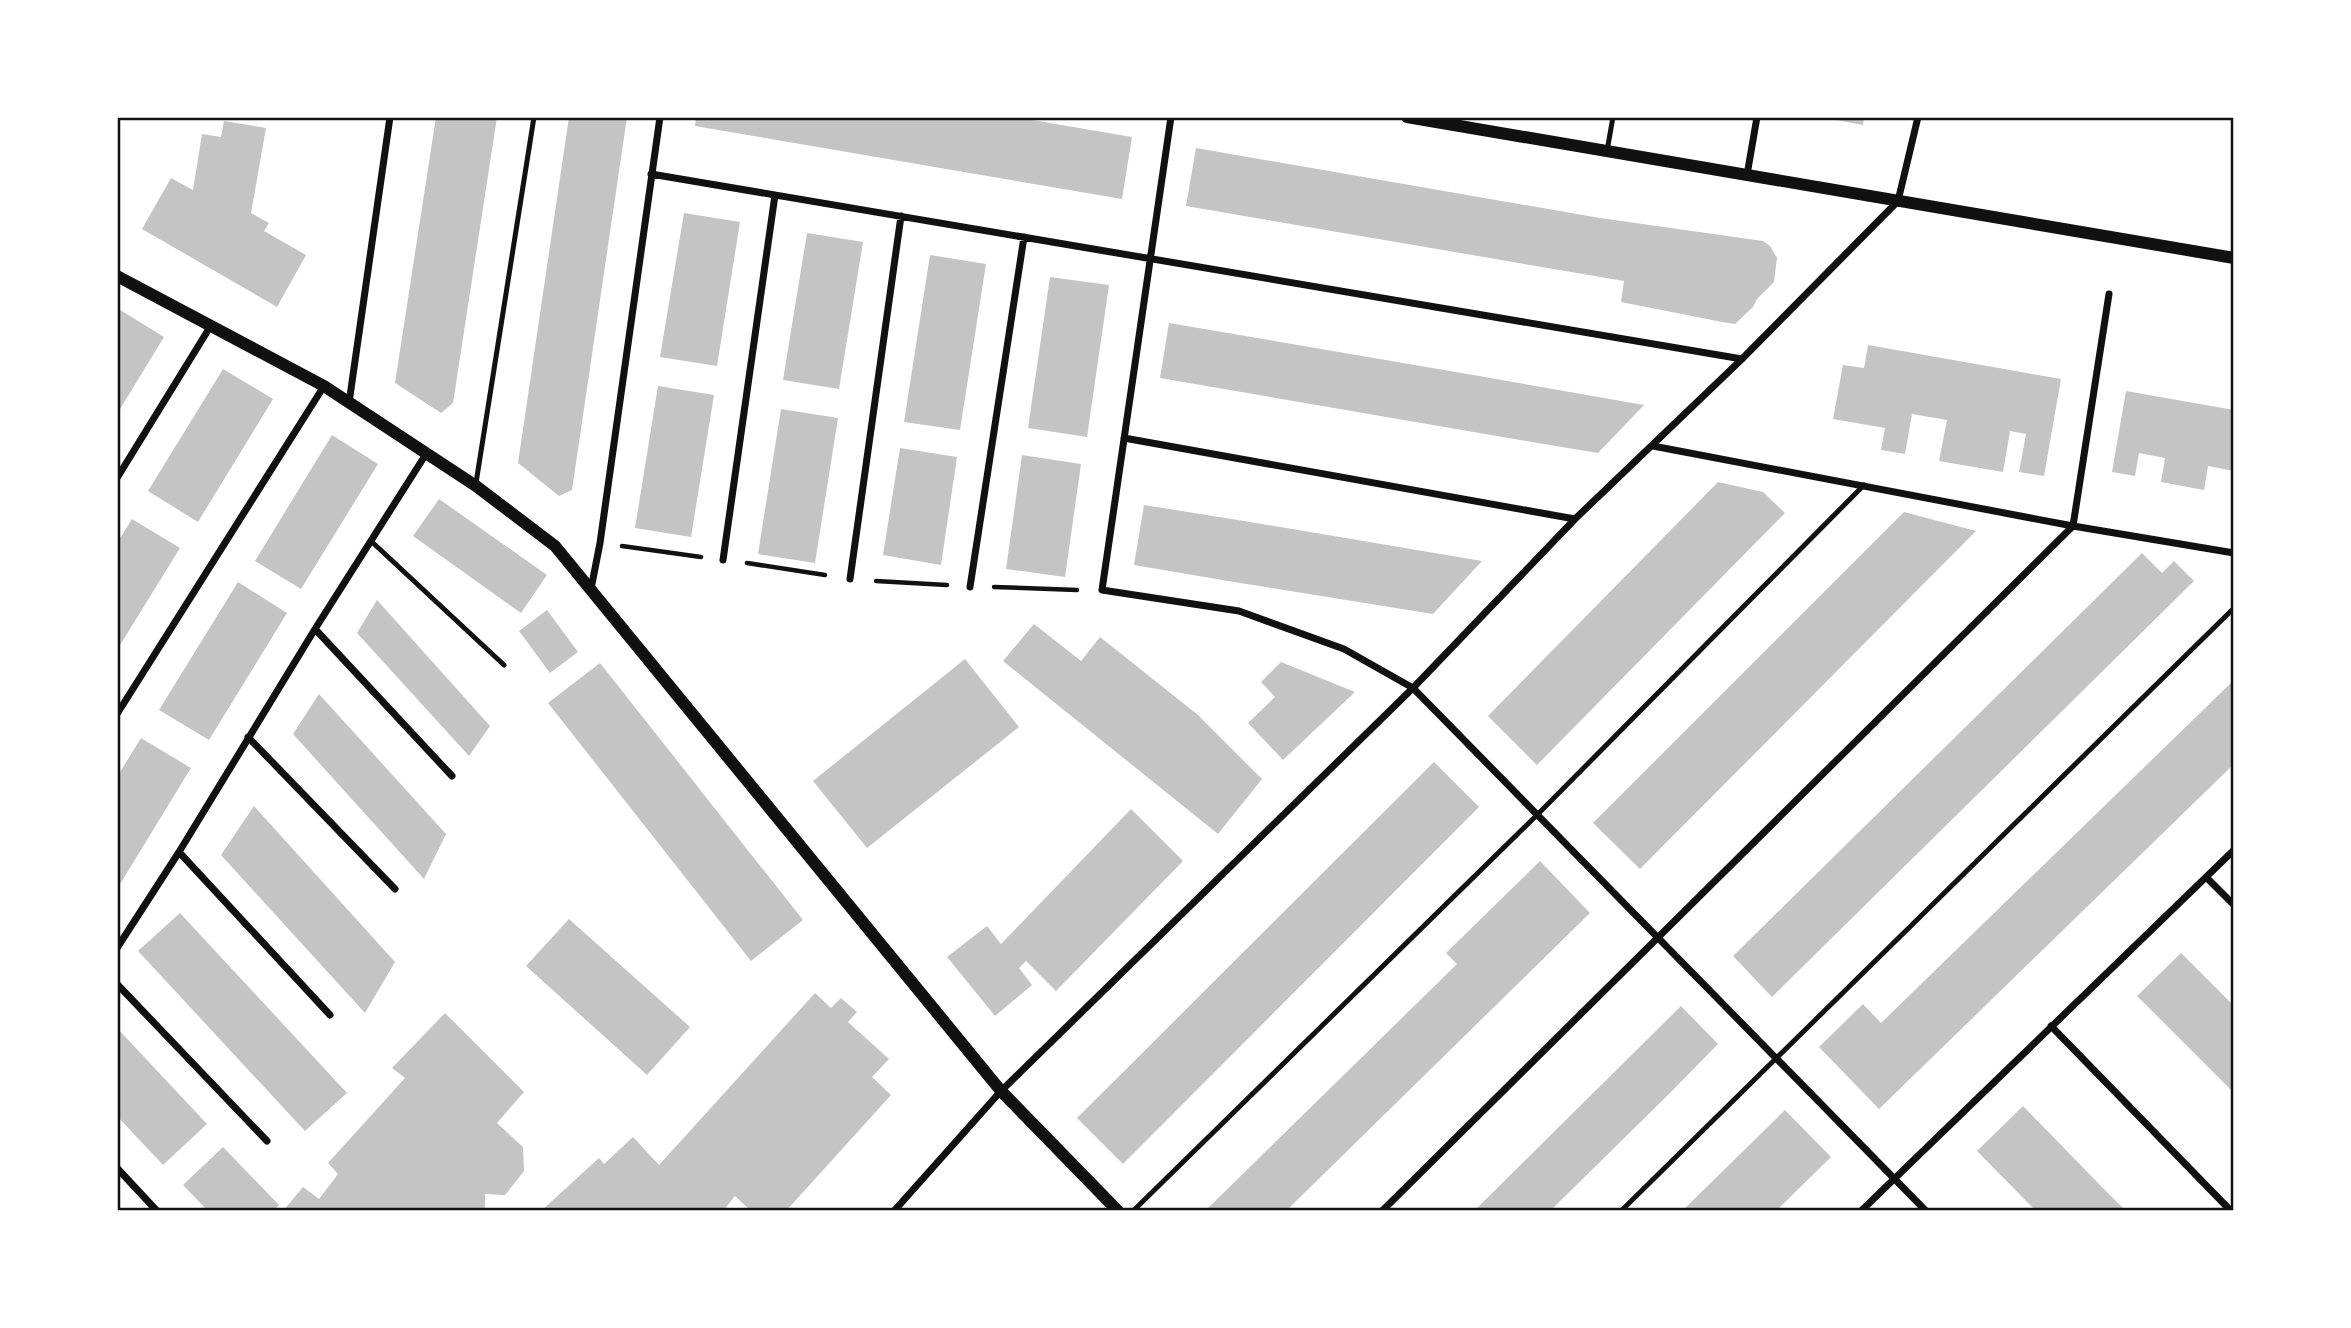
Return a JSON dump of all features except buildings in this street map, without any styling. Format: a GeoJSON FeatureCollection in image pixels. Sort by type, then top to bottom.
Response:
{"type":"FeatureCollection","features":[{"type":"Feature","properties":{"kind":"street"},"geometry":{"type":"LineString","coordinates":[[349,404],[390,117]]}},
{"type":"Feature","properties":{"kind":"street"},"geometry":{"type":"LineString","coordinates":[[590,590],[600,543],[660,117]]}},
{"type":"Feature","properties":{"kind":"street"},"geometry":{"type":"LineString","coordinates":[[1171,117],[1102,590],[1239,611],[1344,649],[1413,688],[1926,1211]]}},
{"type":"Feature","properties":{"kind":"street"},"geometry":{"type":"LineString","coordinates":[[1407,117],[1462,122],[1607,152],[2234,258]]}},
{"type":"Feature","properties":{"kind":"street"},"geometry":{"type":"LineString","coordinates":[[1747,175],[1757,117]]}},
{"type":"Feature","properties":{"kind":"street"},"geometry":{"type":"LineString","coordinates":[[894,1211],[1001,1091],[1413,688],[1575,519],[1742,359],[1898,201],[1918,117]]}},
{"type":"Feature","properties":{"kind":"street"},"geometry":{"type":"LineString","coordinates":[[651,174],[1742,359]]}},
{"type":"Feature","properties":{"kind":"street"},"geometry":{"type":"LineString","coordinates":[[723,560],[775,195]]}},
{"type":"Feature","properties":{"kind":"street"},"geometry":{"type":"LineString","coordinates":[[850,579],[901,216]]}},
{"type":"Feature","properties":{"kind":"street"},"geometry":{"type":"LineString","coordinates":[[970,587],[1024,237]]}},
{"type":"Feature","properties":{"kind":"street"},"geometry":{"type":"LineString","coordinates":[[117,276],[324,386],[476,486],[555,546],[1001,1091],[1118,1211]]}},
{"type":"Feature","properties":{"kind":"street"},"geometry":{"type":"LineString","coordinates":[[1381,1211],[2073,526],[2109,294]]}},
{"type":"Feature","properties":{"kind":"street"},"geometry":{"type":"LineString","coordinates":[[117,478],[210,327]]}},
{"type":"Feature","properties":{"kind":"street"},"geometry":{"type":"LineString","coordinates":[[117,714],[324,386]]}},
{"type":"Feature","properties":{"kind":"street"},"geometry":{"type":"LineString","coordinates":[[1124,438],[1575,519]]}},
{"type":"Feature","properties":{"kind":"street"},"geometry":{"type":"LineString","coordinates":[[1653,446],[2073,526],[2234,553]]}},
{"type":"Feature","properties":{"kind":"street"},"geometry":{"type":"LineString","coordinates":[[117,948],[426,454]]}},
{"type":"Feature","properties":{"kind":"street"},"geometry":{"type":"LineString","coordinates":[[315,629],[452,776]]}},
{"type":"Feature","properties":{"kind":"street"},"geometry":{"type":"LineString","coordinates":[[248,737],[395,889]]}},
{"type":"Feature","properties":{"kind":"street"},"geometry":{"type":"LineString","coordinates":[[1861,1211],[2234,850]]}},
{"type":"Feature","properties":{"kind":"street"},"geometry":{"type":"LineString","coordinates":[[178,852],[330,1015]]}},
{"type":"Feature","properties":{"kind":"street"},"geometry":{"type":"LineString","coordinates":[[2206,877],[2234,905]]}},
{"type":"Feature","properties":{"kind":"street"},"geometry":{"type":"LineString","coordinates":[[117,984],[267,1141]]}},
{"type":"Feature","properties":{"kind":"street"},"geometry":{"type":"LineString","coordinates":[[2051,1026],[2231,1211]]}},
{"type":"Feature","properties":{"kind":"street"},"geometry":{"type":"LineString","coordinates":[[117,1168],[157,1211]]}},
{"type":"Feature","properties":{"kind":"lane"},"geometry":{"type":"LineString","coordinates":[[476,486],[534,117]]}},
{"type":"Feature","properties":{"kind":"lane"},"geometry":{"type":"LineString","coordinates":[[1607,152],[1613,117]]}},
{"type":"Feature","properties":{"kind":"lane"},"geometry":{"type":"LineString","coordinates":[[1133,1211],[1537,815],[1864,485]]}},
{"type":"Feature","properties":{"kind":"lane"},"geometry":{"type":"LineString","coordinates":[[371,541],[503,665]]}},
{"type":"Feature","properties":{"kind":"lane"},"geometry":{"type":"LineString","coordinates":[[1621,1211],[2234,608]]}}]}
